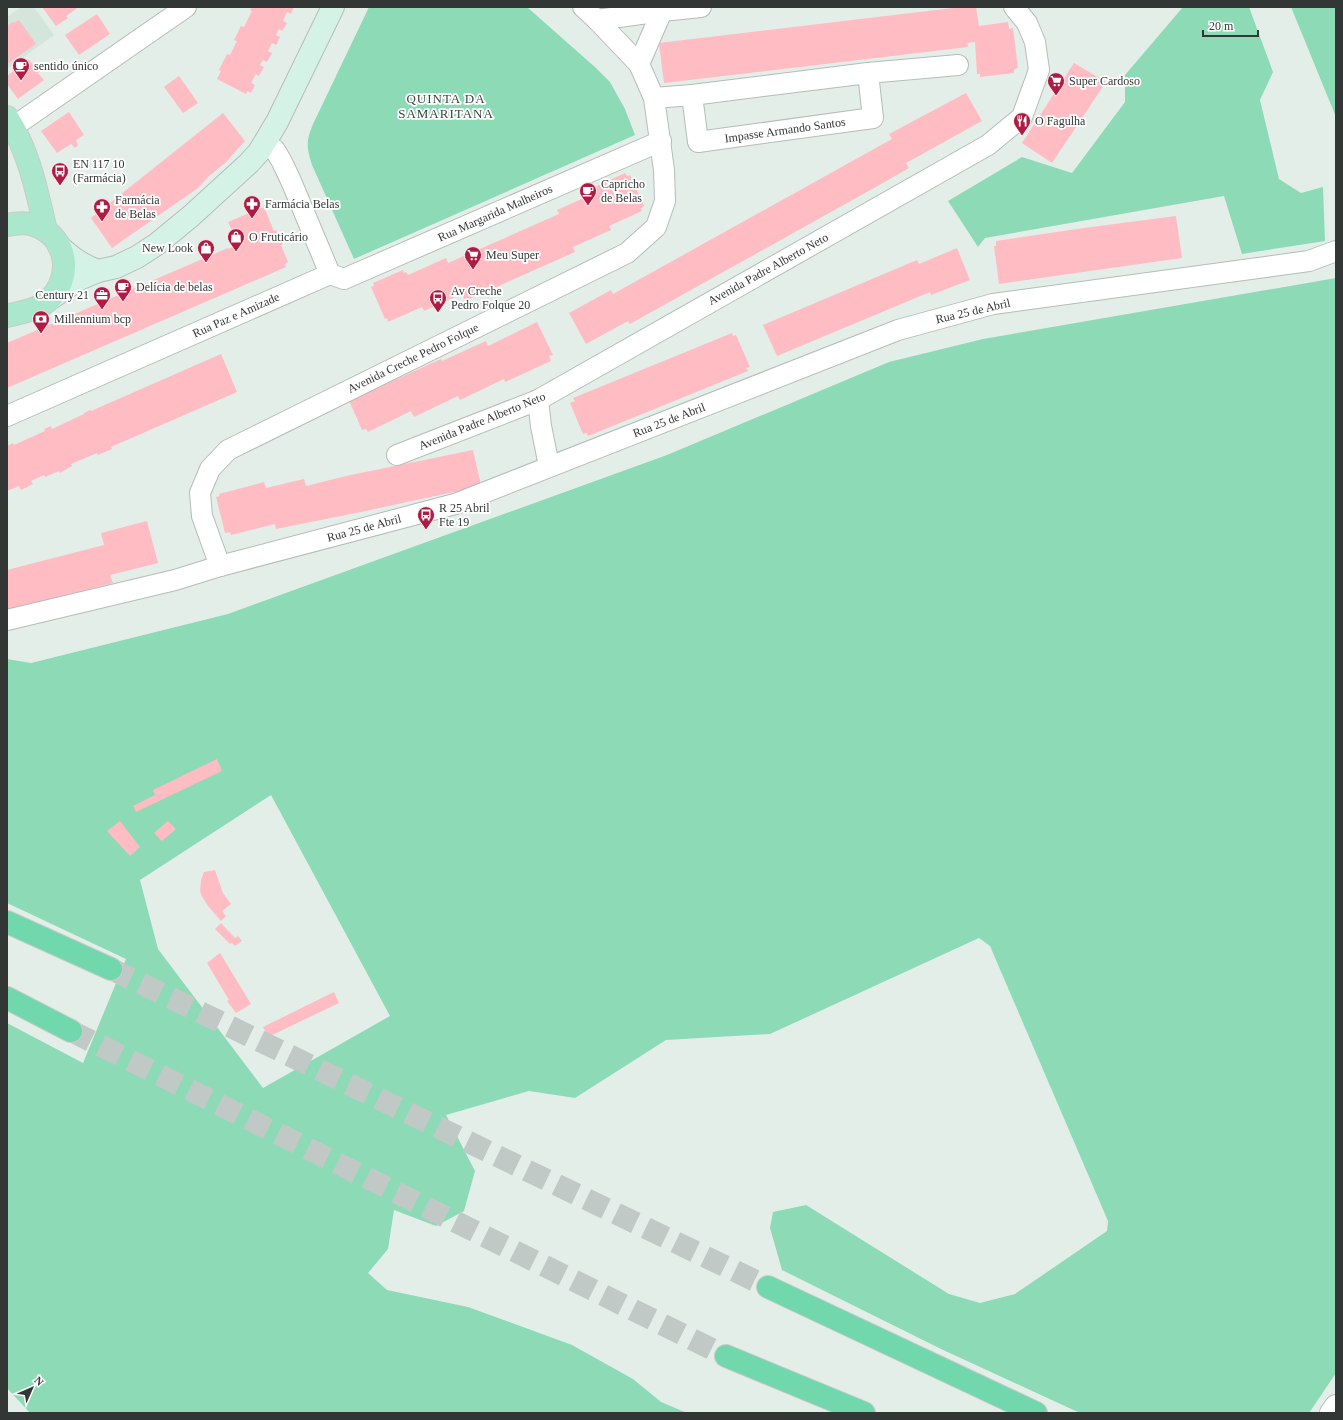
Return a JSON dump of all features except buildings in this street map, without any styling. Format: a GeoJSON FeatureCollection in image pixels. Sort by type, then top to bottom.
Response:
{"type":"FeatureCollection","features":[{"type":"Feature","properties":{"kind":"highway"},"geometry":{"type":"LineString","coordinates":[[7,922],[111,968]]}},
{"type":"Feature","properties":{"kind":"highway"},"geometry":{"type":"LineString","coordinates":[[7,998],[71,1031]]}},
{"type":"Feature","properties":{"kind":"highway"},"geometry":{"type":"LineString","coordinates":[[768,1287],[1036,1413]]}},
{"type":"Feature","properties":{"kind":"highway"},"geometry":{"type":"LineString","coordinates":[[726,1356],[864,1413]]}},
{"type":"Feature","properties":{"kind":"main road"},"geometry":{"type":"LineString","coordinates":[[14,311],[41,306],[79,279],[98,271],[116,267],[137,257],[157,244],[191,216],[249,163],[259,152],[277,122],[333,7]]}},
{"type":"Feature","properties":{"kind":"main road"},"geometry":{"type":"LineString","coordinates":[[10,122],[33,175],[53,238],[64,259],[64,272],[60,286],[53,297]]}},
{"type":"Feature","properties":{"kind":"main road"},"geometry":{"type":"LineString","coordinates":[[7,225],[20,223],[34,225],[53,238],[72,258],[98,271]]}},
{"type":"Feature","properties":{"kind":"street"},"geometry":{"type":"LineString","coordinates":[[10,122],[186,7]]}},
{"type":"Feature","properties":{"kind":"street"},"geometry":{"type":"LineString","coordinates":[[590,13],[662,11],[700,7]]}},
{"type":"Feature","properties":{"kind":"street","name":"Avenida Padre Alberto Neto"},"geometry":{"type":"LineString","coordinates":[[397,455],[538,400],[988,145],[1022,117],[1039,70],[1035,42],[1027,23],[1014,7]]}},
{"type":"Feature","properties":{"kind":"street"},"geometry":{"type":"LineString","coordinates":[[639,64],[662,11]]}},
{"type":"Feature","properties":{"kind":"street","name":"Avenida Creche Pedro Folque"},"geometry":{"type":"LineString","coordinates":[[220,566],[202,516],[200,493],[210,469],[228,450],[627,253],[656,228],[664,201],[664,170],[654,98],[639,64],[590,13]]}},
{"type":"Feature","properties":{"kind":"street"},"geometry":{"type":"LineString","coordinates":[[654,98],[692,96],[868,72],[958,65]]}},
{"type":"Feature","properties":{"kind":"street","name":"Impasse Armando Santos"},"geometry":{"type":"LineString","coordinates":[[692,96],[698,142],[873,118],[868,72]]}},
{"type":"Feature","properties":{"kind":"street","name":"Rua Margarida Malheiros"},"geometry":{"type":"LineString","coordinates":[[330,274],[344,279],[661,141]]}},
{"type":"Feature","properties":{"kind":"street"},"geometry":{"type":"LineString","coordinates":[[265,143],[276,150],[282,162],[330,274]]}},
{"type":"Feature","properties":{"kind":"street","name":"Rua 25 de Abril"},"geometry":{"type":"LineString","coordinates":[[7,620],[175,580],[220,566],[455,504],[898,330],[993,304],[1309,261],[1336,251]]}},
{"type":"Feature","properties":{"kind":"street","name":"Rua Paz e Amizade"},"geometry":{"type":"LineString","coordinates":[[7,416],[330,274]]}},
{"type":"Feature","properties":{"kind":"street"},"geometry":{"type":"LineString","coordinates":[[538,400],[541,426],[549,466]]}},
{"type":"Feature","properties":{"kind":"street"},"geometry":{"type":"LineString","coordinates":[[1331,1413],[1336,1406]]}},
{"type":"Feature","properties":{"kind":"shaded area"},"geometry":{"type":"Polygon","coordinates":[[[21,7],[34,7],[54,35],[7,69],[7,17],[21,7]]]}},
{"type":"Feature","properties":{"kind":"green space"},"geometry":{"type":"Polygon","coordinates":[[[369,7],[527,7],[610,82],[625,109],[635,135],[354,259],[312,165],[308,139],[314,122],[369,7]]]}},
{"type":"Feature","properties":{"kind":"green space"},"geometry":{"type":"Polygon","coordinates":[[[1183,7],[1249,7],[1273,72],[1260,100],[1279,179],[1301,193],[1323,187],[1325,241],[1242,254],[1224,196],[985,238],[978,247],[948,201],[1022,157],[1072,173],[1125,102],[1125,75],[1183,7]]]}},
{"type":"Feature","properties":{"kind":"green space"},"geometry":{"type":"Polygon","coordinates":[[[1291,7],[1336,7],[1336,117],[1291,7]]]}},
{"type":"Feature","properties":{"kind":"green space"},"geometry":{"type":"Polygon","coordinates":[[[1336,278],[1336,1373],[1309,1413],[1080,1413],[941,1349],[782,1270],[770,1228],[773,1212],[806,1205],[949,1294],[980,1303],[1015,1294],[1107,1231],[1108,1221],[990,946],[979,938],[770,1034],[666,1040],[575,1098],[529,1091],[446,1115],[475,1171],[464,1211],[436,1226],[394,1210],[388,1249],[368,1273],[387,1290],[468,1307],[572,1345],[633,1379],[661,1402],[687,1413],[30,1413],[7,1388],[7,1023],[83,1063],[126,959],[7,903],[7,659],[31,663],[228,614],[667,455],[889,362],[983,339],[1336,278]],[[271,795],[140,880],[158,949],[263,1088],[390,1016],[271,795]]]}},
{"type":"Feature","properties":{"kind":"tunnel"},"geometry":{"type":"LineString","coordinates":[[111,969],[768,1287]]}},
{"type":"Feature","properties":{"kind":"tunnel"},"geometry":{"type":"LineString","coordinates":[[71,1031],[726,1356]]}},
{"type":"Feature","properties":{"kind":"place","name":"sentido único"},"geometry":{"type":"Point","coordinates":[21,81]}},
{"type":"Feature","properties":{"kind":"place","name":"Super Cardoso"},"geometry":{"type":"Point","coordinates":[1056,96]}},
{"type":"Feature","properties":{"kind":"place","name":"O Fagulha"},"geometry":{"type":"Point","coordinates":[1022,136]}},
{"type":"Feature","properties":{"kind":"place","name":"EN 117 10 (Farmácia)"},"geometry":{"type":"Point","coordinates":[60,186]}},
{"type":"Feature","properties":{"kind":"place","name":"Capricho de Belas"},"geometry":{"type":"Point","coordinates":[588,206]}},
{"type":"Feature","properties":{"kind":"place","name":"Farmácia Belas"},"geometry":{"type":"Point","coordinates":[252,219]}},
{"type":"Feature","properties":{"kind":"place","name":"Farmácia de Belas"},"geometry":{"type":"Point","coordinates":[102,222]}},
{"type":"Feature","properties":{"kind":"place","name":"O Fruticário"},"geometry":{"type":"Point","coordinates":[236,252]}},
{"type":"Feature","properties":{"kind":"place","name":"New Look"},"geometry":{"type":"Point","coordinates":[206,263]}},
{"type":"Feature","properties":{"kind":"place","name":"Meu Super"},"geometry":{"type":"Point","coordinates":[473,270]}},
{"type":"Feature","properties":{"kind":"place","name":"Delícia de belas"},"geometry":{"type":"Point","coordinates":[123,302]}},
{"type":"Feature","properties":{"kind":"place","name":"Century 21"},"geometry":{"type":"Point","coordinates":[102,310]}},
{"type":"Feature","properties":{"kind":"place","name":"Av Creche Pedro Folque 20"},"geometry":{"type":"Point","coordinates":[438,313]}},
{"type":"Feature","properties":{"kind":"place","name":"Millennium bcp"},"geometry":{"type":"Point","coordinates":[41,334]}},
{"type":"Feature","properties":{"kind":"place","name":"R 25 Abril Fte 19"},"geometry":{"type":"Point","coordinates":[426,530]}},
{"type":"Feature","properties":{"kind":"district","name":"QUINTA DA SAMARITANA"},"geometry":{"type":"Point","coordinates":[446,106]}}]}
